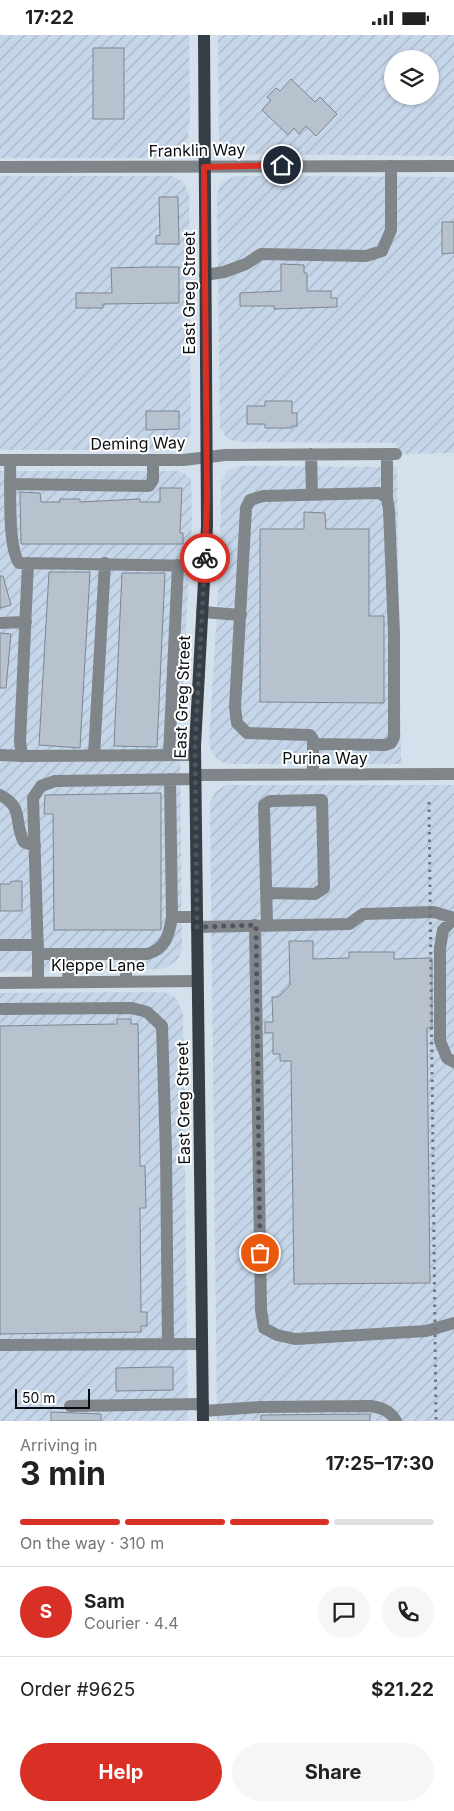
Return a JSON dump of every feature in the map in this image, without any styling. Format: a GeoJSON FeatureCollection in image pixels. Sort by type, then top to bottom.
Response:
{"type":"FeatureCollection","features":[{"type":"Feature","properties":{"kind":"main road","name":"East Greg Street"},"geometry":{"type":"LineString","coordinates":[[203,1412],[195,755],[205,566],[204,35]]}},
{"type":"Feature","properties":{"kind":"street"},"geometry":{"type":"LineString","coordinates":[[205,275],[224,272],[246,264],[261,254],[366,256],[382,251],[391,230],[391,166]]}},
{"type":"Feature","properties":{"kind":"street","name":"Franklin Way"},"geometry":{"type":"LineString","coordinates":[[0,167],[454,166]]}},
{"type":"Feature","properties":{"kind":"street","name":"Deming Way"},"geometry":{"type":"LineString","coordinates":[[5,460],[153,460],[206,458],[225,455],[391,453],[387,498]]}},
{"type":"Feature","properties":{"kind":"street"},"geometry":{"type":"LineString","coordinates":[[311,454],[312,495]]}},
{"type":"Feature","properties":{"kind":"street"},"geometry":{"type":"LineString","coordinates":[[5,460],[11,484],[12,540],[15,557],[19,563],[205,566]]}},
{"type":"Feature","properties":{"kind":"street"},"geometry":{"type":"LineString","coordinates":[[11,484],[149,486],[153,480],[153,460]]}},
{"type":"Feature","properties":{"kind":"street"},"geometry":{"type":"LineString","coordinates":[[313,744],[385,745],[391,743],[394,737],[394,634],[387,498],[379,493],[263,496],[250,501],[246,505],[236,707],[237,723],[247,733],[310,735],[313,744],[313,774]]}},
{"type":"Feature","properties":{"kind":"street"},"geometry":{"type":"LineString","coordinates":[[22,756],[20,741],[28,563]]}},
{"type":"Feature","properties":{"kind":"street"},"geometry":{"type":"LineString","coordinates":[[94,755],[105,563]]}},
{"type":"Feature","properties":{"kind":"street"},"geometry":{"type":"LineString","coordinates":[[169,755],[178,565]]}},
{"type":"Feature","properties":{"kind":"street"},"geometry":{"type":"LineString","coordinates":[[202,612],[241,615]]}},
{"type":"Feature","properties":{"kind":"street"},"geometry":{"type":"LineString","coordinates":[[0,623],[26,622]]}},
{"type":"Feature","properties":{"kind":"street"},"geometry":{"type":"LineString","coordinates":[[0,755],[195,755]]}},
{"type":"Feature","properties":{"kind":"street","name":"Purina Way"},"geometry":{"type":"LineString","coordinates":[[35,846],[33,798],[41,786],[55,781],[313,774],[454,774]]}},
{"type":"Feature","properties":{"kind":"street"},"geometry":{"type":"LineString","coordinates":[[0,945],[69,955],[147,954],[163,946],[169,936],[172,917],[170,779]]}},
{"type":"Feature","properties":{"kind":"street"},"geometry":{"type":"LineString","coordinates":[[0,795],[10,800],[17,808],[20,835],[24,842],[35,846],[38,982]]}},
{"type":"Feature","properties":{"kind":"street"},"geometry":{"type":"LineString","coordinates":[[266,893],[315,894],[324,888],[322,800],[270,801],[264,805],[266,893],[261,925],[260,1301],[264,1328],[277,1335],[295,1339],[426,1331],[454,1323]]}},
{"type":"Feature","properties":{"kind":"street"},"geometry":{"type":"LineString","coordinates":[[172,917],[197,922],[261,925],[349,924],[363,914],[434,912],[454,917],[443,930],[440,948],[440,1041],[447,1058],[454,1062]]}},
{"type":"Feature","properties":{"kind":"street"},"geometry":{"type":"LineString","coordinates":[[126,954],[126,981]]}},
{"type":"Feature","properties":{"kind":"street"},"geometry":{"type":"LineString","coordinates":[[68,982],[69,955]]}},
{"type":"Feature","properties":{"kind":"street","name":"Kleppe Lane"},"geometry":{"type":"LineString","coordinates":[[0,983],[197,981]]}},
{"type":"Feature","properties":{"kind":"street"},"geometry":{"type":"LineString","coordinates":[[0,1009],[132,1008],[147,1012],[162,1026],[166,1153],[168,1344]]}},
{"type":"Feature","properties":{"kind":"street"},"geometry":{"type":"LineString","coordinates":[[0,1345],[202,1344]]}},
{"type":"Feature","properties":{"kind":"street"},"geometry":{"type":"LineString","coordinates":[[70,1406],[203,1412],[243,1408],[371,1406],[382,1408],[392,1414],[396,1421]]}},
{"type":"Feature","properties":{"kind":"street"},"geometry":{"type":"LineString","coordinates":[[243,1408],[243,1421]]}},
{"type":"Feature","properties":{"kind":"shaded area"},"geometry":{"type":"Polygon","coordinates":[[[0,35],[189,35],[190,117],[187,143],[175,154],[162,158],[0,158],[0,35]]]}},
{"type":"Feature","properties":{"kind":"shaded area"},"geometry":{"type":"Polygon","coordinates":[[[218,35],[454,35],[454,156],[229,154],[219,140],[218,35]]]}},
{"type":"Feature","properties":{"kind":"shaded area"},"geometry":{"type":"Polygon","coordinates":[[[0,176],[171,176],[184,182],[189,195],[191,427],[190,436],[185,442],[162,450],[0,450],[0,176]]]}},
{"type":"Feature","properties":{"kind":"shaded area"},"geometry":{"type":"Polygon","coordinates":[[[237,176],[454,177],[454,453],[397,454],[396,443],[241,442],[230,440],[225,436],[220,427],[217,196],[220,185],[225,180],[237,176]]]}},
{"type":"Feature","properties":{"kind":"shaded area"},"geometry":{"type":"Polygon","coordinates":[[[241,466],[397,467],[401,764],[229,764],[219,761],[212,753],[209,743],[220,557],[221,482],[227,471],[241,466]]]}},
{"type":"Feature","properties":{"kind":"shaded area"},"geometry":{"type":"Polygon","coordinates":[[[0,471],[177,471],[191,479],[192,518],[180,743],[182,950],[177,960],[164,969],[0,972],[0,471]]]}},
{"type":"Feature","properties":{"kind":"shaded area"},"geometry":{"type":"Polygon","coordinates":[[[226,785],[454,785],[454,1421],[217,1421],[210,803],[215,792],[226,785]]]}},
{"type":"Feature","properties":{"kind":"shaded area"},"geometry":{"type":"Polygon","coordinates":[[[165,992],[176,998],[183,1013],[188,1421],[0,1421],[0,993],[165,992]]]}},
{"type":"Feature","properties":{"kind":"building"},"geometry":{"type":"Polygon","coordinates":[[[93,48],[124,48],[124,119],[93,119],[93,48]]]}},
{"type":"Feature","properties":{"kind":"building"},"geometry":{"type":"Polygon","coordinates":[[[291,79],[315,102],[320,97],[337,114],[316,136],[306,126],[299,134],[294,128],[288,135],[262,110],[271,100],[267,97],[276,88],[280,91],[291,79]]]}},
{"type":"Feature","properties":{"kind":"building"},"geometry":{"type":"Polygon","coordinates":[[[159,197],[178,197],[179,244],[156,244],[156,236],[160,235],[159,197]]]}},
{"type":"Feature","properties":{"kind":"building"},"geometry":{"type":"Polygon","coordinates":[[[442,222],[454,222],[454,253],[442,254],[442,222]]]}},
{"type":"Feature","properties":{"kind":"building"},"geometry":{"type":"Polygon","coordinates":[[[281,264],[304,265],[304,273],[307,273],[307,291],[331,291],[331,298],[337,298],[337,307],[274,309],[274,306],[240,306],[240,293],[281,291],[281,264]]]}},
{"type":"Feature","properties":{"kind":"building"},"geometry":{"type":"Polygon","coordinates":[[[179,267],[179,303],[103,304],[103,308],[76,308],[76,293],[112,293],[111,268],[179,267]]]}},
{"type":"Feature","properties":{"kind":"building"},"geometry":{"type":"Polygon","coordinates":[[[265,401],[292,401],[292,413],[297,413],[297,426],[292,426],[292,428],[265,428],[265,424],[247,424],[247,406],[265,406],[265,401]]]}},
{"type":"Feature","properties":{"kind":"building"},"geometry":{"type":"Polygon","coordinates":[[[146,411],[179,411],[179,429],[146,430],[146,411]]]}},
{"type":"Feature","properties":{"kind":"building"},"geometry":{"type":"Polygon","coordinates":[[[160,488],[182,488],[180,533],[183,533],[183,544],[21,544],[20,492],[40,493],[41,502],[60,502],[60,499],[80,499],[80,502],[140,499],[140,502],[160,502],[160,488]]]}},
{"type":"Feature","properties":{"kind":"building"},"geometry":{"type":"Polygon","coordinates":[[[304,512],[325,513],[326,529],[369,529],[369,616],[384,616],[384,703],[260,702],[260,529],[304,529],[304,512]]]}},
{"type":"Feature","properties":{"kind":"building"},"geometry":{"type":"Polygon","coordinates":[[[49,572],[90,572],[80,748],[39,745],[49,572]]]}},
{"type":"Feature","properties":{"kind":"building"},"geometry":{"type":"Polygon","coordinates":[[[122,573],[165,573],[157,747],[114,746],[122,573]]]}},
{"type":"Feature","properties":{"kind":"building"},"geometry":{"type":"Polygon","coordinates":[[[0,576],[3,576],[11,605],[0,608],[0,576]]]}},
{"type":"Feature","properties":{"kind":"building"},"geometry":{"type":"Polygon","coordinates":[[[0,633],[11,634],[6,688],[0,688],[0,633]]]}},
{"type":"Feature","properties":{"kind":"building"},"geometry":{"type":"Polygon","coordinates":[[[161,793],[161,930],[54,930],[53,814],[44,814],[45,795],[161,793]]]}},
{"type":"Feature","properties":{"kind":"building"},"geometry":{"type":"Polygon","coordinates":[[[22,881],[22,911],[0,911],[0,884],[10,884],[10,882],[22,881]]]}},
{"type":"Feature","properties":{"kind":"building"},"geometry":{"type":"Polygon","coordinates":[[[289,941],[313,941],[313,959],[349,958],[349,952],[394,952],[394,959],[432,958],[432,1028],[427,1028],[430,1283],[294,1284],[291,1061],[280,1061],[280,1054],[273,1054],[273,1033],[265,1033],[265,1022],[273,1022],[272,997],[278,997],[290,985],[289,941]]]}},
{"type":"Feature","properties":{"kind":"building"},"geometry":{"type":"Polygon","coordinates":[[[117,1019],[131,1019],[131,1024],[138,1024],[140,1166],[145,1166],[146,1208],[140,1208],[141,1312],[147,1312],[147,1326],[141,1326],[141,1332],[0,1334],[0,1026],[117,1024],[117,1019]]]}},
{"type":"Feature","properties":{"kind":"building"},"geometry":{"type":"Polygon","coordinates":[[[173,1367],[173,1390],[116,1391],[116,1368],[173,1367]]]}},
{"type":"Feature","properties":{"kind":"building"},"geometry":{"type":"Polygon","coordinates":[[[51,1412],[101,1414],[101,1421],[51,1421],[51,1412]]]}},
{"type":"Feature","properties":{"kind":"building"},"geometry":{"type":"Polygon","coordinates":[[[370,1414],[370,1421],[261,1421],[261,1415],[370,1414]]]}},
{"type":"Feature","properties":{"kind":"railway"},"geometry":{"type":"LineString","coordinates":[[429,802],[436,1421]]}},
{"type":"Feature","properties":{"kind":"way so far"},"geometry":{"type":"LineString","coordinates":[[205,558],[195,746],[197,927],[256,925],[260,1253]]}},
{"type":"Feature","properties":{"kind":"route"},"geometry":{"type":"LineString","coordinates":[[205,558],[207,497],[204,167],[282,165]]}}]}
